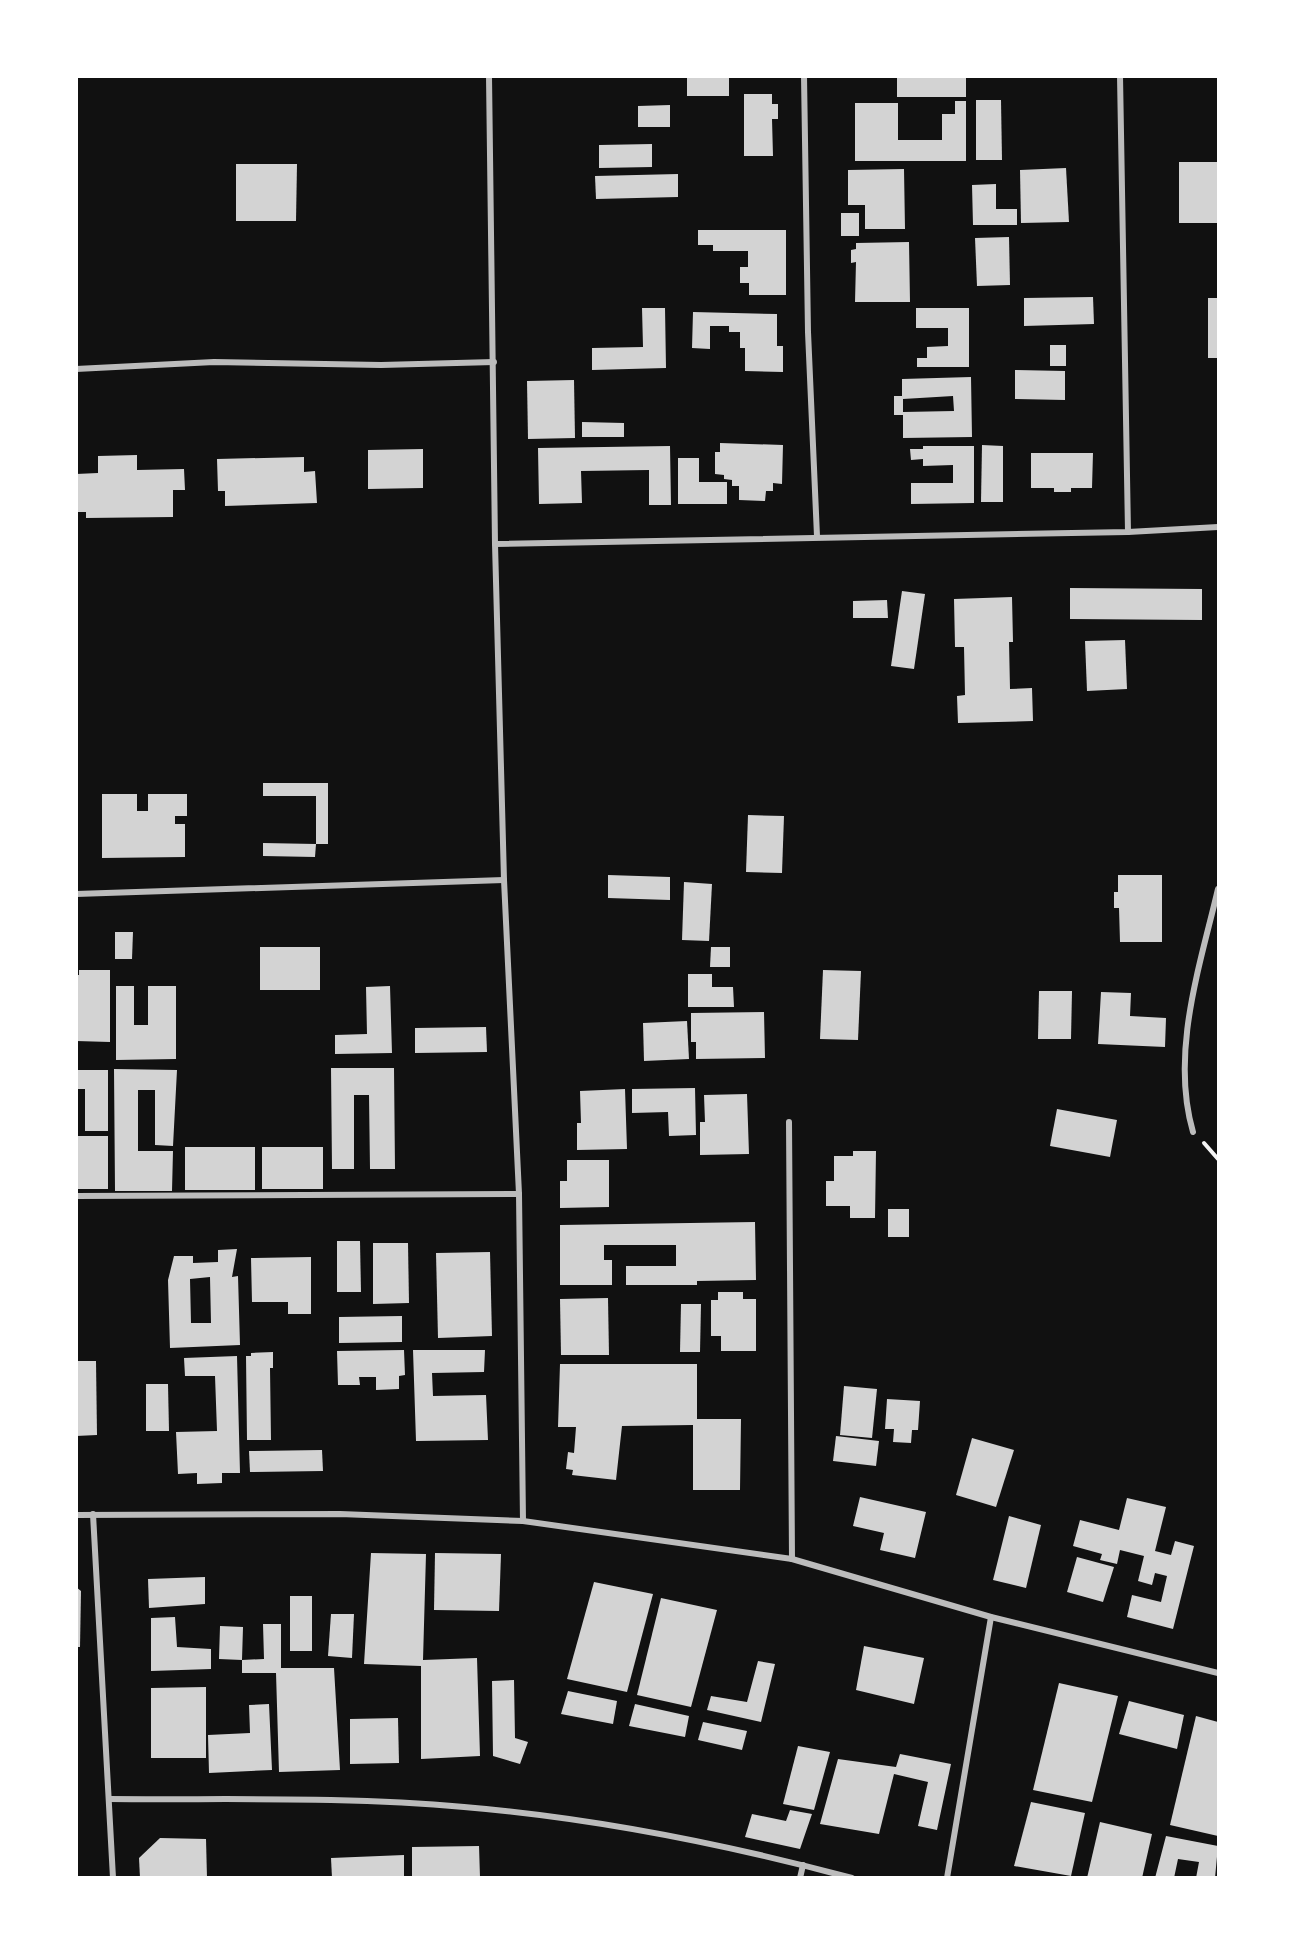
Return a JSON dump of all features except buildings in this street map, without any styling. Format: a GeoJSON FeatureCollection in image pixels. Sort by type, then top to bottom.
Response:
{"type":"FeatureCollection","features":[{"type":"Feature","properties":{"kind":"street"},"geometry":{"type":"LineString","coordinates":[[489,76],[495,544],[504,880],[519,1194],[523,1521]]}},
{"type":"Feature","properties":{"kind":"street"},"geometry":{"type":"LineString","coordinates":[[804,76],[808,332],[817,536]]}},
{"type":"Feature","properties":{"kind":"street"},"geometry":{"type":"LineString","coordinates":[[1120,76],[1128,532]]}},
{"type":"Feature","properties":{"kind":"street"},"geometry":{"type":"LineString","coordinates":[[76,369],[214,362],[381,365],[494,362]]}},
{"type":"Feature","properties":{"kind":"street"},"geometry":{"type":"LineString","coordinates":[[495,544],[817,536],[1128,532],[1218,527]]}},
{"type":"Feature","properties":{"kind":"street"},"geometry":{"type":"LineString","coordinates":[[76,894],[504,880]]}},
{"type":"Feature","properties":{"kind":"street"},"geometry":{"type":"LineString","coordinates":[[1193,1132],[1185,1103],[1185,1042],[1218,889]]}},
{"type":"Feature","properties":{"kind":"street"},"geometry":{"type":"LineString","coordinates":[[789,1122],[792,1559]]}},
{"type":"Feature","properties":{"kind":"street"},"geometry":{"type":"LineString","coordinates":[[76,1196],[519,1194]]}},
{"type":"Feature","properties":{"kind":"street"},"geometry":{"type":"LineString","coordinates":[[93,1514],[113,1878]]}},
{"type":"Feature","properties":{"kind":"street"},"geometry":{"type":"LineString","coordinates":[[76,1515],[340,1514],[523,1521],[792,1559],[991,1617],[1218,1673]]}},
{"type":"Feature","properties":{"kind":"street"},"geometry":{"type":"LineString","coordinates":[[947,1878],[991,1617]]}},
{"type":"Feature","properties":{"kind":"street"},"geometry":{"type":"LineString","coordinates":[[110,1799],[357,1800],[464,1806],[682,1838],[803,1864],[852,1878]]}},
{"type":"Feature","properties":{"kind":"street"},"geometry":{"type":"LineString","coordinates":[[800,1878],[803,1864]]}}]}
